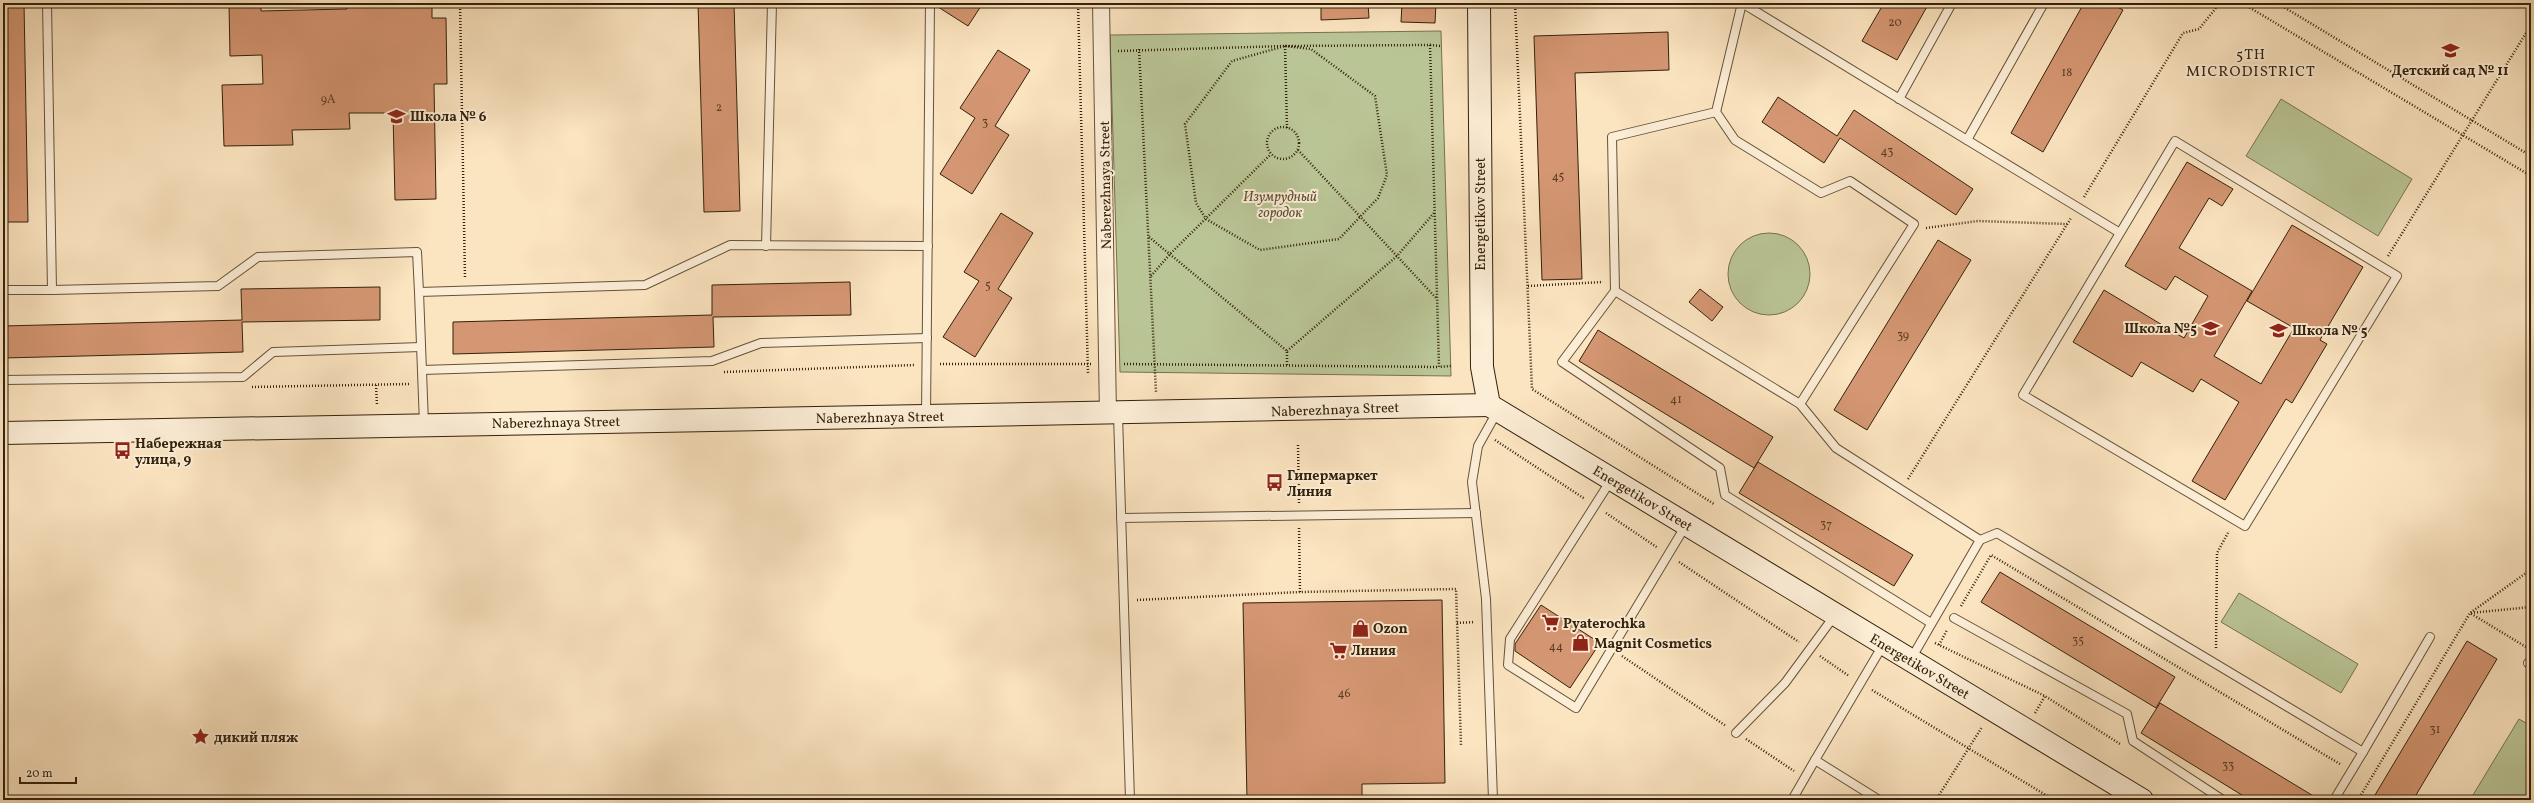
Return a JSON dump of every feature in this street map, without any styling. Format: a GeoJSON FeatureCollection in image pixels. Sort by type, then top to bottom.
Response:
{"type":"FeatureCollection","features":[{"type":"Feature","properties":{"kind":"main road","name":"Energetikov Street"},"geometry":{"type":"LineString","coordinates":[[1479,3],[1482,367],[1494,408],[2142,800]]}},
{"type":"Feature","properties":{"kind":"main road","name":"Naberezhnaya Street"},"geometry":{"type":"LineString","coordinates":[[3,433],[424,424],[926,416],[1113,415],[1494,408]]}},
{"type":"Feature","properties":{"kind":"street","name":"Naberezhnaya Street"},"geometry":{"type":"LineString","coordinates":[[1101,3],[1113,415]]}},
{"type":"Feature","properties":{"kind":"lane"},"geometry":{"type":"LineString","coordinates":[[47,3],[52,290]]}},
{"type":"Feature","properties":{"kind":"lane"},"geometry":{"type":"LineString","coordinates":[[766,246],[772,3]]}},
{"type":"Feature","properties":{"kind":"lane"},"geometry":{"type":"LineString","coordinates":[[926,416],[930,3]]}},
{"type":"Feature","properties":{"kind":"lane"},"geometry":{"type":"LineString","coordinates":[[1800,404],[1914,224],[1850,181],[1821,193],[1735,140],[1716,112],[1742,3],[2120,233]]}},
{"type":"Feature","properties":{"kind":"lane"},"geometry":{"type":"LineString","coordinates":[[1899,99],[1952,3]]}},
{"type":"Feature","properties":{"kind":"lane"},"geometry":{"type":"LineString","coordinates":[[1966,140],[2044,3]]}},
{"type":"Feature","properties":{"kind":"lane"},"geometry":{"type":"LineString","coordinates":[[1716,112],[1612,137],[1615,291],[1562,362],[1720,468],[1725,495],[1931,623]]}},
{"type":"Feature","properties":{"kind":"lane"},"geometry":{"type":"LineString","coordinates":[[2175,141],[2397,276],[2245,526],[2023,395],[2120,233],[2175,141]]}},
{"type":"Feature","properties":{"kind":"lane"},"geometry":{"type":"LineString","coordinates":[[419,292],[645,285],[730,245],[928,246]]}},
{"type":"Feature","properties":{"kind":"lane"},"geometry":{"type":"LineString","coordinates":[[3,290],[218,286],[258,257],[417,252],[424,424]]}},
{"type":"Feature","properties":{"kind":"lane"},"geometry":{"type":"LineString","coordinates":[[1615,291],[1800,404],[1836,448],[1980,540]]}},
{"type":"Feature","properties":{"kind":"lane"},"geometry":{"type":"LineString","coordinates":[[422,370],[712,361],[761,344],[927,338]]}},
{"type":"Feature","properties":{"kind":"lane"},"geometry":{"type":"LineString","coordinates":[[3,380],[243,377],[273,352],[421,347]]}},
{"type":"Feature","properties":{"kind":"lane"},"geometry":{"type":"LineString","coordinates":[[1493,800],[1487,622],[1472,482],[1478,446],[1494,408]]}},
{"type":"Feature","properties":{"kind":"lane"},"geometry":{"type":"LineString","coordinates":[[1113,415],[1121,518],[1130,800]]}},
{"type":"Feature","properties":{"kind":"lane"},"geometry":{"type":"LineString","coordinates":[[1612,479],[1510,639],[1508,665],[1576,708],[1686,524]]}},
{"type":"Feature","properties":{"kind":"lane"},"geometry":{"type":"LineString","coordinates":[[1121,518],[1476,513]]}},
{"type":"Feature","properties":{"kind":"lane"},"geometry":{"type":"LineString","coordinates":[[1910,660],[1980,540],[1997,533],[2362,752]]}},
{"type":"Feature","properties":{"kind":"lane"},"geometry":{"type":"LineString","coordinates":[[1736,733],[1785,683],[1836,615]]}},
{"type":"Feature","properties":{"kind":"lane"},"geometry":{"type":"LineString","coordinates":[[1954,618],[2127,714],[2133,741],[2223,800]]}},
{"type":"Feature","properties":{"kind":"lane"},"geometry":{"type":"LineString","coordinates":[[2334,800],[2430,637]]}},
{"type":"Feature","properties":{"kind":"lane"},"geometry":{"type":"LineString","coordinates":[[1792,800],[1884,644]]}},
{"type":"Feature","properties":{"kind":"lane"},"geometry":{"type":"LineString","coordinates":[[1815,760],[1879,800]]}},
{"type":"Feature","properties":{"kind":"path"},"geometry":{"type":"LineString","coordinates":[[460,3],[465,291]]}},
{"type":"Feature","properties":{"kind":"path"},"geometry":{"type":"LineString","coordinates":[[1078,3],[1088,373]]}},
{"type":"Feature","properties":{"kind":"path"},"geometry":{"type":"LineString","coordinates":[[1515,3],[1532,389],[1721,508]]}},
{"type":"Feature","properties":{"kind":"path"},"geometry":{"type":"LineString","coordinates":[[1902,489],[2078,207],[2183,33],[2199,29],[2220,3]]}},
{"type":"Feature","properties":{"kind":"path"},"geometry":{"type":"LineString","coordinates":[[2242,3],[2531,176]]}},
{"type":"Feature","properties":{"kind":"path"},"geometry":{"type":"LineString","coordinates":[[2277,3],[2531,156]]}},
{"type":"Feature","properties":{"kind":"path"},"geometry":{"type":"LineString","coordinates":[[2381,266],[2531,25]]}},
{"type":"Feature","properties":{"kind":"path"},"geometry":{"type":"LineString","coordinates":[[1430,45],[1439,367]]}},
{"type":"Feature","properties":{"kind":"path"},"geometry":{"type":"LineString","coordinates":[[1114,52],[1139,49],[1285,46],[1441,46]]}},
{"type":"Feature","properties":{"kind":"path"},"geometry":{"type":"LineString","coordinates":[[1285,46],[1287,128]]}},
{"type":"Feature","properties":{"kind":"path"},"geometry":{"type":"LineString","coordinates":[[1285,46],[1311,49],[1375,96],[1387,175],[1378,198],[1339,239],[1260,250],[1206,219],[1196,203],[1185,124],[1232,61],[1285,46]]}},
{"type":"Feature","properties":{"kind":"path"},"geometry":{"type":"LineString","coordinates":[[1139,49],[1155,364],[1451,366]]}},
{"type":"Feature","properties":{"kind":"path"},"geometry":{"type":"LineString","coordinates":[[1270,155],[1268,140],[1272,132],[1287,128],[1297,135],[1298,150],[1437,299]]}},
{"type":"Feature","properties":{"kind":"path"},"geometry":{"type":"LineString","coordinates":[[1270,155],[1280,159],[1292,158],[1298,150]]}},
{"type":"Feature","properties":{"kind":"path"},"geometry":{"type":"LineString","coordinates":[[1151,276],[1170,254],[1270,155]]}},
{"type":"Feature","properties":{"kind":"path"},"geometry":{"type":"LineString","coordinates":[[1287,366],[1287,351],[1397,256],[1435,213]]}},
{"type":"Feature","properties":{"kind":"path"},"geometry":{"type":"LineString","coordinates":[[1909,230],[1978,221],[2067,224]]}},
{"type":"Feature","properties":{"kind":"path"},"geometry":{"type":"LineString","coordinates":[[1149,237],[1287,351]]}},
{"type":"Feature","properties":{"kind":"path"},"geometry":{"type":"LineString","coordinates":[[1528,286],[1615,282]]}},
{"type":"Feature","properties":{"kind":"path"},"geometry":{"type":"LineString","coordinates":[[1484,434],[1506,446],[1860,683],[2054,800]]}},
{"type":"Feature","properties":{"kind":"path"},"geometry":{"type":"LineString","coordinates":[[1581,506],[1585,499]]}},
{"type":"Feature","properties":{"kind":"path"},"geometry":{"type":"LineString","coordinates":[[2216,689],[2217,553],[2235,521]]}},
{"type":"Feature","properties":{"kind":"path"},"geometry":{"type":"LineString","coordinates":[[1938,645],[1991,554],[2341,764]]}},
{"type":"Feature","properties":{"kind":"path"},"geometry":{"type":"LineString","coordinates":[[2358,800],[2470,613],[2526,573],[2531,565]]}},
{"type":"Feature","properties":{"kind":"path"},"geometry":{"type":"LineString","coordinates":[[1124,600],[1300,592],[1456,589],[1461,745]]}},
{"type":"Feature","properties":{"kind":"path"},"geometry":{"type":"LineString","coordinates":[[2470,613],[2531,606]]}},
{"type":"Feature","properties":{"kind":"path"},"geometry":{"type":"LineString","coordinates":[[2470,613],[2531,650]]}},
{"type":"Feature","properties":{"kind":"path"},"geometry":{"type":"LineString","coordinates":[[1457,623],[1487,622]]}},
{"type":"Feature","properties":{"kind":"path"},"geometry":{"type":"LineString","coordinates":[[1924,636],[1938,645],[2045,696],[2125,748]]}},
{"type":"Feature","properties":{"kind":"path"},"geometry":{"type":"LineString","coordinates":[[1611,649],[1804,778]]}},
{"type":"Feature","properties":{"kind":"path"},"geometry":{"type":"LineString","coordinates":[[1936,800],[1983,725]]}},
{"type":"Feature","properties":{"kind":"green space","name":"Изумрудный городок"},"geometry":{"type":"Polygon","coordinates":[[[1441,31],[1451,376],[1120,372],[1110,35],[1441,31]]]}},
{"type":"Feature","properties":{"kind":"green space"},"geometry":{"type":"Polygon","coordinates":[[[2281,99],[2412,179],[2378,236],[2246,156],[2281,99]]]}},
{"type":"Feature","properties":{"kind":"green space"},"geometry":{"type":"Polygon","coordinates":[[[1769,233],[1785,237],[1798,245],[1806,258],[1810,274],[1806,290],[1798,303],[1785,311],[1769,315],[1753,311],[1740,303],[1732,290],[1728,274],[1732,258],[1740,245],[1753,237],[1769,233]]]}},
{"type":"Feature","properties":{"kind":"green space"},"geometry":{"type":"Polygon","coordinates":[[[2239,593],[2358,664],[2341,693],[2221,622],[2239,593]]]}},
{"type":"Feature","properties":{"kind":"green space"},"geometry":{"type":"Polygon","coordinates":[[[2519,719],[2531,726],[2531,800],[2470,800],[2519,719]]]}},
{"type":"Feature","properties":{"kind":"building"},"geometry":{"type":"Polygon","coordinates":[[[3,3],[24,3],[28,222],[3,222],[3,3]]]}},
{"type":"Feature","properties":{"kind":"building"},"geometry":{"type":"Polygon","coordinates":[[[229,3],[261,3],[261,11],[347,9],[347,3],[432,3],[432,18],[446,18],[447,84],[434,84],[436,199],[395,200],[393,113],[349,113],[350,129],[292,130],[293,145],[224,146],[222,85],[263,84],[262,55],[230,56],[229,3]]]}},
{"type":"Feature","properties":{"kind":"building"},"geometry":{"type":"Polygon","coordinates":[[[698,3],[734,3],[740,211],[704,212],[698,3]]]}},
{"type":"Feature","properties":{"kind":"building"},"geometry":{"type":"Polygon","coordinates":[[[935,3],[983,3],[968,26],[935,5],[935,3]]]}},
{"type":"Feature","properties":{"kind":"building"},"geometry":{"type":"Polygon","coordinates":[[[1321,3],[1368,3],[1369,18],[1321,20],[1321,3]]]}},
{"type":"Feature","properties":{"kind":"building"},"geometry":{"type":"Polygon","coordinates":[[[1402,3],[1436,3],[1435,23],[1401,22],[1402,3]]]}},
{"type":"Feature","properties":{"kind":"building"},"geometry":{"type":"Polygon","coordinates":[[[1884,3],[1929,3],[1897,60],[1862,41],[1884,3]]]}},
{"type":"Feature","properties":{"kind":"building"},"geometry":{"type":"Polygon","coordinates":[[[2084,3],[2110,3],[2123,10],[2043,152],[2011,133],[2084,3]]]}},
{"type":"Feature","properties":{"kind":"building"},"geometry":{"type":"Polygon","coordinates":[[[1668,32],[1669,70],[1575,73],[1582,279],[1542,280],[1534,36],[1668,32]]]}},
{"type":"Feature","properties":{"kind":"building"},"geometry":{"type":"Polygon","coordinates":[[[998,50],[1030,70],[995,126],[1009,135],[972,194],[940,174],[975,118],[960,108],[998,50]]]}},
{"type":"Feature","properties":{"kind":"building"},"geometry":{"type":"Polygon","coordinates":[[[1778,97],[1837,136],[1854,110],[1973,189],[1956,215],[1840,138],[1824,163],[1762,122],[1778,97]]]}},
{"type":"Feature","properties":{"kind":"building"},"geometry":{"type":"Polygon","coordinates":[[[2187,162],[2233,189],[2222,206],[2209,198],[2179,248],[2252,291],[2214,356],[2261,384],[2294,328],[2247,301],[2292,225],[2363,267],[2320,340],[2327,344],[2292,403],[2286,399],[2225,500],[2192,481],[2239,402],[2201,379],[2193,392],[2141,362],[2132,377],[2073,342],[2104,290],[2184,338],[2208,296],[2175,276],[2166,290],[2125,266],[2187,162]]]}},
{"type":"Feature","properties":{"kind":"building"},"geometry":{"type":"Polygon","coordinates":[[[1001,213],[1033,233],[998,289],[1012,298],[975,357],[943,337],[979,281],[964,272],[1001,213]]]}},
{"type":"Feature","properties":{"kind":"building"},"geometry":{"type":"Polygon","coordinates":[[[1938,240],[1971,260],[1867,430],[1834,410],[1938,240]]]}},
{"type":"Feature","properties":{"kind":"building"},"geometry":{"type":"Polygon","coordinates":[[[850,282],[851,315],[713,317],[714,347],[453,354],[453,322],[712,315],[712,285],[850,282]]]}},
{"type":"Feature","properties":{"kind":"building"},"geometry":{"type":"Polygon","coordinates":[[[380,287],[380,320],[242,322],[243,352],[3,358],[3,326],[242,320],[241,289],[380,287]]]}},
{"type":"Feature","properties":{"kind":"building"},"geometry":{"type":"Polygon","coordinates":[[[1700,289],[1723,307],[1712,321],[1689,302],[1700,289]]]}},
{"type":"Feature","properties":{"kind":"building"},"geometry":{"type":"Polygon","coordinates":[[[1598,330],[1773,437],[1754,468],[1579,361],[1598,330]]]}},
{"type":"Feature","properties":{"kind":"building"},"geometry":{"type":"Polygon","coordinates":[[[1758,462],[1913,555],[1894,586],[1739,493],[1758,462]]]}},
{"type":"Feature","properties":{"kind":"building"},"geometry":{"type":"Polygon","coordinates":[[[2000,572],[2175,677],[2156,708],[1981,602],[2000,572]]]}},
{"type":"Feature","properties":{"kind":"building"},"geometry":{"type":"Polygon","coordinates":[[[1442,600],[1445,783],[1362,784],[1362,800],[1247,800],[1243,603],[1442,600]]]}},
{"type":"Feature","properties":{"kind":"building"},"geometry":{"type":"Polygon","coordinates":[[[1541,605],[1600,643],[1570,688],[1515,651],[1515,644],[1541,605]]]}},
{"type":"Feature","properties":{"kind":"building"},"geometry":{"type":"Polygon","coordinates":[[[2467,641],[2497,659],[2413,800],[2372,800],[2467,641]]]}},
{"type":"Feature","properties":{"kind":"building"},"geometry":{"type":"Polygon","coordinates":[[[2160,703],[2320,800],[2250,800],[2141,733],[2160,703]]]}},
{"type":"Feature","properties":{"kind":"place","name":"Детский сад № 11"},"geometry":{"type":"Point","coordinates":[2450,50]}},
{"type":"Feature","properties":{"kind":"place","name":"Школа № 6"},"geometry":{"type":"Point","coordinates":[397,116]}},
{"type":"Feature","properties":{"kind":"place","name":"Школа №5"},"geometry":{"type":"Point","coordinates":[2210,328]}},
{"type":"Feature","properties":{"kind":"place","name":"Школа № 5"},"geometry":{"type":"Point","coordinates":[2279,330]}},
{"type":"Feature","properties":{"kind":"place","name":"Набережная улица, 9"},"geometry":{"type":"Point","coordinates":[122,451]}},
{"type":"Feature","properties":{"kind":"place","name":"Гипермаркет Линия"},"geometry":{"type":"Point","coordinates":[1274,483]}},
{"type":"Feature","properties":{"kind":"place","name":"Pyaterochka"},"geometry":{"type":"Point","coordinates":[1550,623]}},
{"type":"Feature","properties":{"kind":"place","name":"Ozon"},"geometry":{"type":"Point","coordinates":[1360,628]}},
{"type":"Feature","properties":{"kind":"place","name":"Magnit Cosmetics"},"geometry":{"type":"Point","coordinates":[1581,643]}},
{"type":"Feature","properties":{"kind":"place","name":"Линия"},"geometry":{"type":"Point","coordinates":[1338,650]}},
{"type":"Feature","properties":{"kind":"place","name":"дикий пляж"},"geometry":{"type":"Point","coordinates":[201,737]}},
{"type":"Feature","properties":{"kind":"district","name":"5TH MICRODISTRICT"},"geometry":{"type":"Point","coordinates":[2251,62]}}]}
